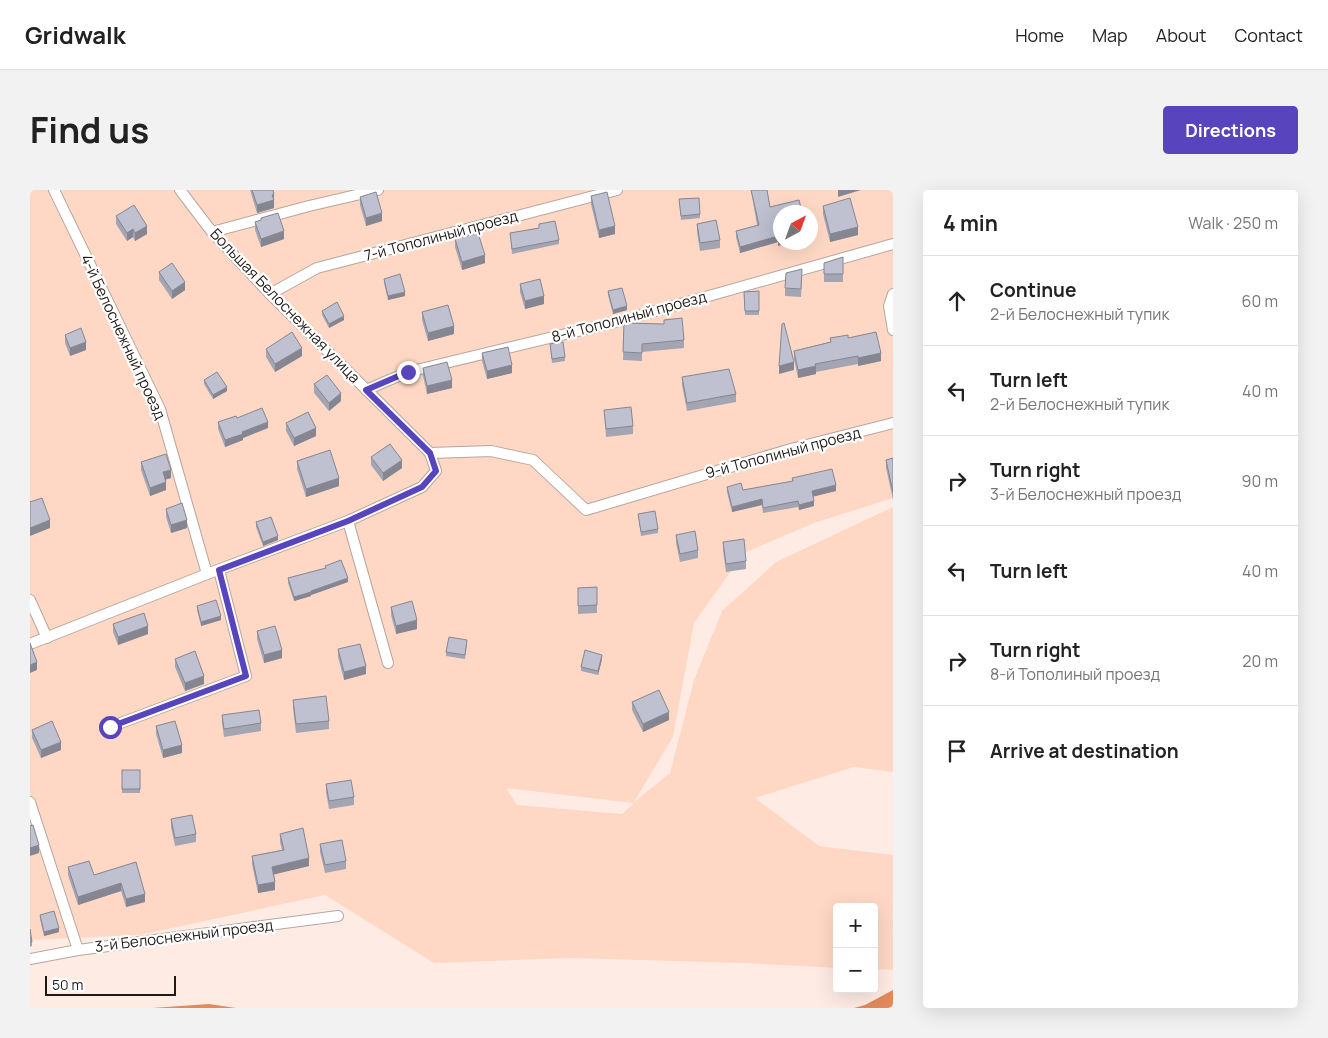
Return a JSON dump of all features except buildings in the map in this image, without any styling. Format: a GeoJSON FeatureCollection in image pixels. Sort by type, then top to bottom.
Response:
{"type":"FeatureCollection","features":[{"type":"Feature","properties":{"kind":"lane","name":"4-й Белоснежный проезд"},"geometry":{"type":"LineString","coordinates":[[54,190],[160,409],[207,574]]}},
{"type":"Feature","properties":{"kind":"lane","name":"Большая Белоснежная улица"},"geometry":{"type":"LineString","coordinates":[[180,190],[212,232],[270,294],[430,453]]}},
{"type":"Feature","properties":{"kind":"lane"},"geometry":{"type":"LineString","coordinates":[[212,232],[378,190]]}},
{"type":"Feature","properties":{"kind":"lane","name":"7-й Тополиный проезд"},"geometry":{"type":"LineString","coordinates":[[270,294],[317,268],[617,190]]}},
{"type":"Feature","properties":{"kind":"lane","name":"8-й Тополиный проезд"},"geometry":{"type":"LineString","coordinates":[[366,390],[408,372],[620,321],[893,244]]}},
{"type":"Feature","properties":{"kind":"lane"},"geometry":{"type":"LineString","coordinates":[[893,294],[889,306],[893,330]]}},
{"type":"Feature","properties":{"kind":"lane","name":"9-й Тополиный проезд"},"geometry":{"type":"LineString","coordinates":[[430,453],[491,451],[532,460],[586,510],[791,449],[893,423]]}},
{"type":"Feature","properties":{"kind":"lane"},"geometry":{"type":"LineString","coordinates":[[30,644],[348,521],[422,487],[436,471],[430,453]]}},
{"type":"Feature","properties":{"kind":"lane"},"geometry":{"type":"LineString","coordinates":[[348,521],[388,663]]}},
{"type":"Feature","properties":{"kind":"lane"},"geometry":{"type":"LineString","coordinates":[[110,727],[246,676],[219,570]]}},
{"type":"Feature","properties":{"kind":"lane"},"geometry":{"type":"LineString","coordinates":[[30,600],[47,638]]}},
{"type":"Feature","properties":{"kind":"lane"},"geometry":{"type":"LineString","coordinates":[[30,802],[78,950]]}},
{"type":"Feature","properties":{"kind":"lane","name":"3-й Белоснежный проезд"},"geometry":{"type":"LineString","coordinates":[[30,958],[338,916]]}},
{"type":"Feature","properties":{"kind":"shaded area"},"geometry":{"type":"Polygon","coordinates":[[[30,190],[893,190],[893,498],[814,523],[744,553],[694,623],[673,737],[634,802],[670,773],[694,680],[722,611],[776,562],[893,507],[893,772],[854,767],[755,798],[819,846],[893,855],[893,970],[878,969],[878,903],[833,903],[833,968],[571,958],[434,963],[325,895],[140,935],[30,940],[30,190]],[[506,788],[517,805],[622,814],[633,803],[506,788]]]}},
{"type":"Feature","properties":{"kind":"shaded area"},"geometry":{"type":"Polygon","coordinates":[[[893,990],[893,1008],[854,1008],[865,1005],[893,990]]]}},
{"type":"Feature","properties":{"kind":"shaded area"},"geometry":{"type":"Polygon","coordinates":[[[209,1004],[236,1008],[152,1008],[209,1004]]]}},
{"type":"Feature","properties":{"kind":"route"},"geometry":{"type":"LineString","coordinates":[[110,727],[246,676],[219,570],[348,521],[422,487],[436,471],[430,453],[366,390],[408,372]]}}]}
